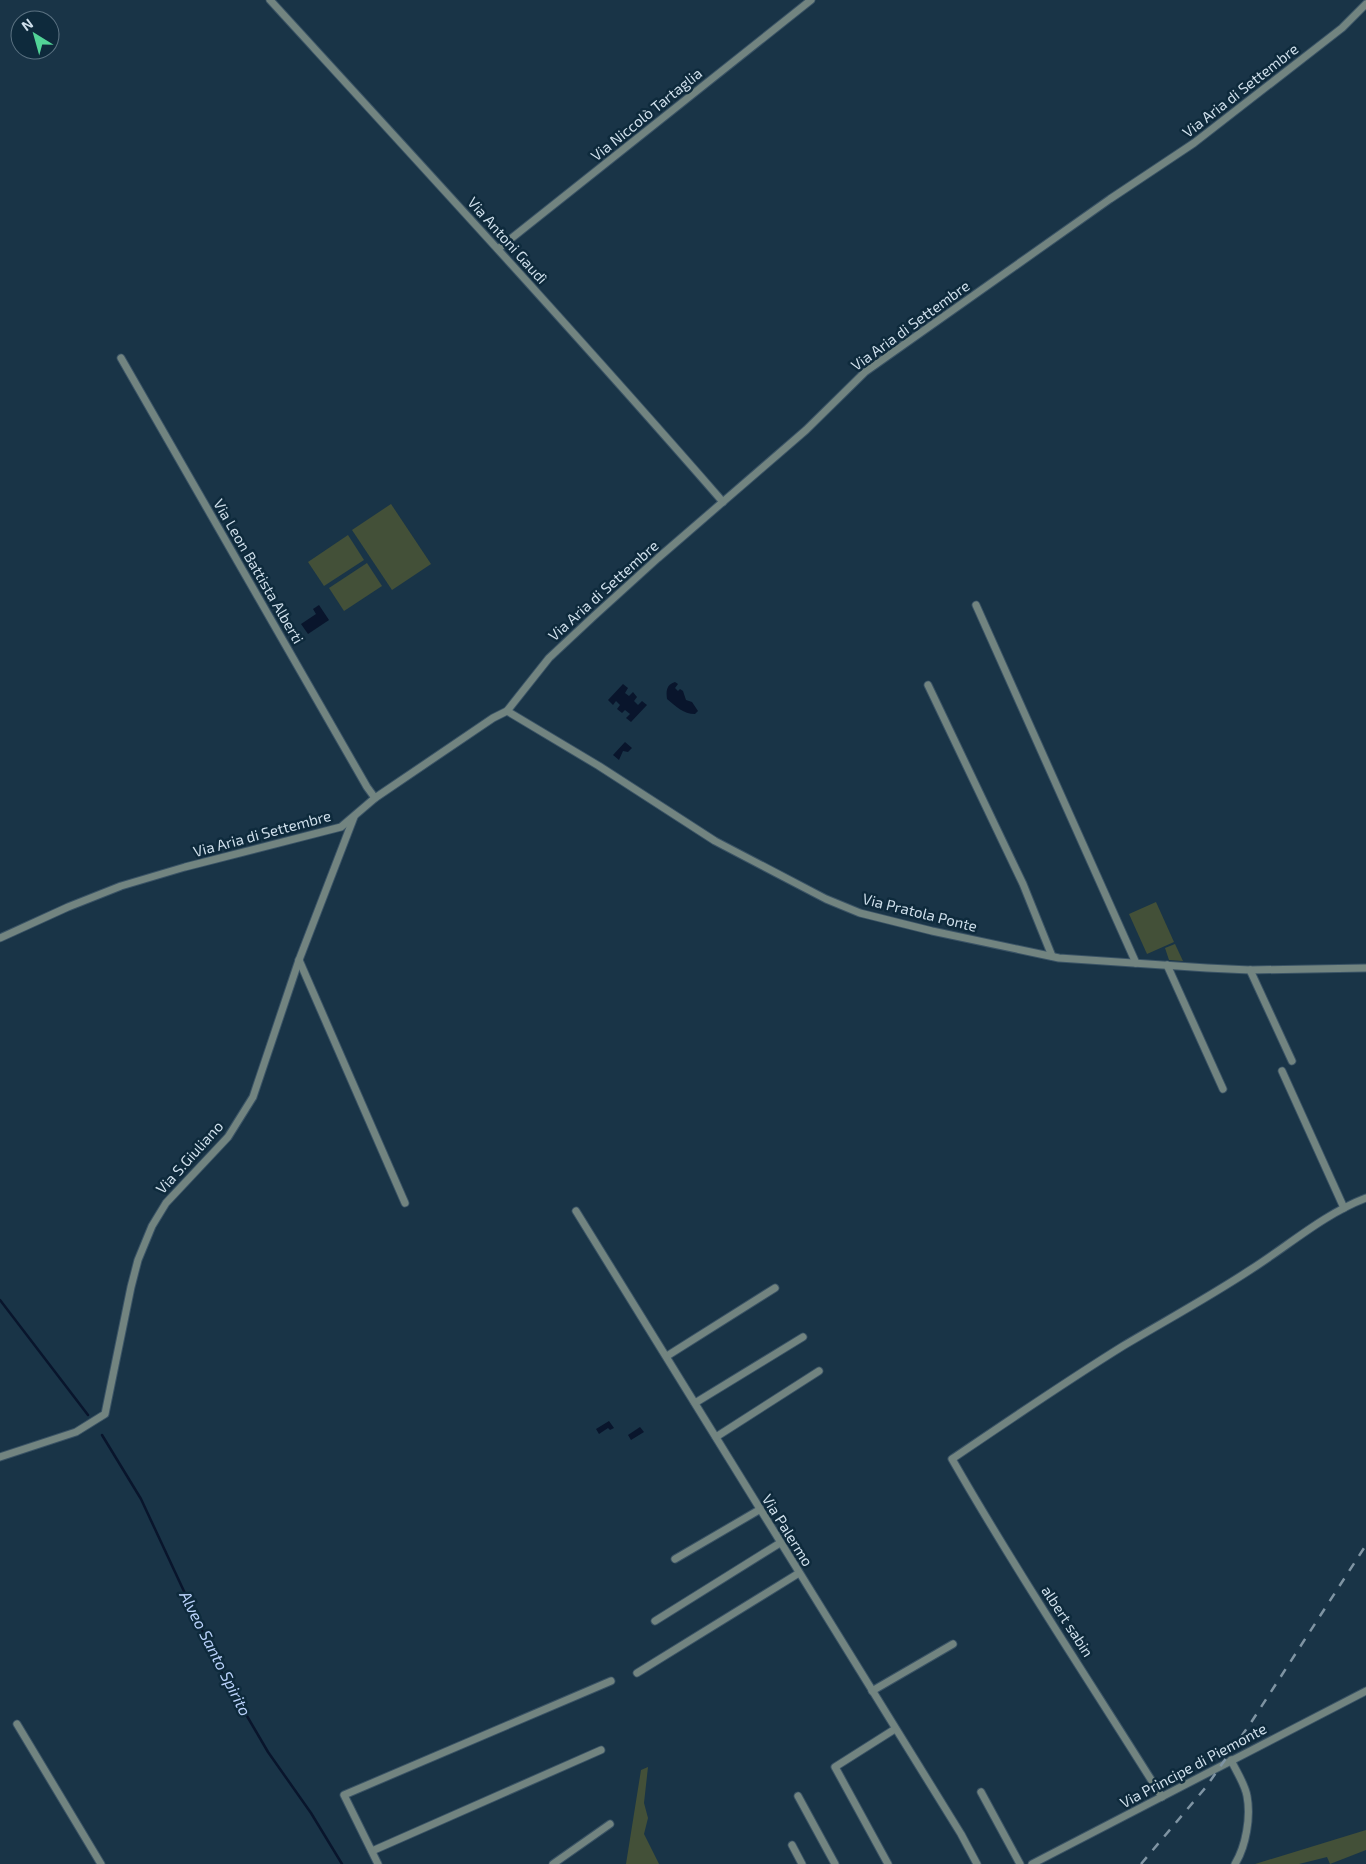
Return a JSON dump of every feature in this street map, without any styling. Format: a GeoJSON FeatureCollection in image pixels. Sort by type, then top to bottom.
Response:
{"type":"FeatureCollection","features":[{"type":"Feature","properties":{"kind":"street","name":"Via Antoni Gaudì"},"geometry":{"type":"LineString","coordinates":[[270,0],[650,417],[723,502]]}},
{"type":"Feature","properties":{"kind":"street","name":"Via Niccolò Tartaglia"},"geometry":{"type":"LineString","coordinates":[[498,249],[811,0]]}},
{"type":"Feature","properties":{"kind":"street","name":"Via Aria di Settembre"},"geometry":{"type":"LineString","coordinates":[[0,938],[68,907],[121,886],[340,827],[375,798],[493,718],[507,711],[549,658],[658,558],[806,430],[865,372],[1110,199],[1194,143],[1342,28],[1366,4]]}},
{"type":"Feature","properties":{"kind":"street","name":"Via Leon Battista Alberti"},"geometry":{"type":"LineString","coordinates":[[121,358],[375,798]]}},
{"type":"Feature","properties":{"kind":"street"},"geometry":{"type":"LineString","coordinates":[[976,606],[1136,963]]}},
{"type":"Feature","properties":{"kind":"street"},"geometry":{"type":"LineString","coordinates":[[928,685],[1023,884],[1052,956]]}},
{"type":"Feature","properties":{"kind":"street","name":"Via Pratola Ponte"},"geometry":{"type":"LineString","coordinates":[[507,711],[599,766],[715,841],[826,899],[860,913],[932,931],[1052,956],[1250,970],[1366,968]]}},
{"type":"Feature","properties":{"kind":"street","name":"Via S.Giuliano"},"geometry":{"type":"LineString","coordinates":[[0,1457],[76,1432],[105,1414],[131,1287],[138,1260],[152,1226],[166,1203],[228,1138],[249,1103],[354,817]]}},
{"type":"Feature","properties":{"kind":"street"},"geometry":{"type":"LineString","coordinates":[[300,960],[406,1203]]}},
{"type":"Feature","properties":{"kind":"street"},"geometry":{"type":"LineString","coordinates":[[1167,965],[1223,1089]]}},
{"type":"Feature","properties":{"kind":"street"},"geometry":{"type":"LineString","coordinates":[[1250,970],[1292,1061]]}},
{"type":"Feature","properties":{"kind":"street"},"geometry":{"type":"LineString","coordinates":[[1282,1071],[1344,1208],[1366,1198]]}},
{"type":"Feature","properties":{"kind":"street","name":"albert sabin"},"geometry":{"type":"LineString","coordinates":[[1162,1797],[1001,1544],[952,1459],[1122,1347],[1250,1270],[1344,1208]]}},
{"type":"Feature","properties":{"kind":"street","name":"Via Palermo"},"geometry":{"type":"LineString","coordinates":[[576,1211],[961,1834],[977,1864]]}},
{"type":"Feature","properties":{"kind":"street"},"geometry":{"type":"LineString","coordinates":[[667,1356],[775,1288]]}},
{"type":"Feature","properties":{"kind":"street"},"geometry":{"type":"LineString","coordinates":[[694,1403],[803,1337]]}},
{"type":"Feature","properties":{"kind":"street"},"geometry":{"type":"LineString","coordinates":[[716,1437],[819,1371]]}},
{"type":"Feature","properties":{"kind":"street"},"geometry":{"type":"LineString","coordinates":[[675,1559],[760,1510]]}},
{"type":"Feature","properties":{"kind":"street"},"geometry":{"type":"LineString","coordinates":[[655,1621],[780,1543]]}},
{"type":"Feature","properties":{"kind":"street"},"geometry":{"type":"LineString","coordinates":[[637,1674],[799,1573]]}},
{"type":"Feature","properties":{"kind":"street"},"geometry":{"type":"LineString","coordinates":[[872,1691],[952,1644]]}},
{"type":"Feature","properties":{"kind":"street"},"geometry":{"type":"LineString","coordinates":[[378,1864],[344,1795],[611,1681]]}},
{"type":"Feature","properties":{"kind":"street","name":"Via Principe di Piemonte"},"geometry":{"type":"LineString","coordinates":[[1032,1864],[1366,1691]]}},
{"type":"Feature","properties":{"kind":"street"},"geometry":{"type":"LineString","coordinates":[[17,1724],[101,1864]]}},
{"type":"Feature","properties":{"kind":"street"},"geometry":{"type":"LineString","coordinates":[[888,1864],[834,1767],[895,1729]]}},
{"type":"Feature","properties":{"kind":"street"},"geometry":{"type":"LineString","coordinates":[[372,1851],[601,1750]]}},
{"type":"Feature","properties":{"kind":"street"},"geometry":{"type":"LineString","coordinates":[[1231,1760],[1247,1796],[1248,1827],[1243,1848],[1235,1864]]}},
{"type":"Feature","properties":{"kind":"street"},"geometry":{"type":"LineString","coordinates":[[981,1792],[1020,1864]]}},
{"type":"Feature","properties":{"kind":"street"},"geometry":{"type":"LineString","coordinates":[[798,1796],[835,1864]]}},
{"type":"Feature","properties":{"kind":"street"},"geometry":{"type":"LineString","coordinates":[[553,1864],[610,1824]]}},
{"type":"Feature","properties":{"kind":"street"},"geometry":{"type":"LineString","coordinates":[[792,1845],[802,1864]]}},
{"type":"Feature","properties":{"kind":"green space"},"geometry":{"type":"Polygon","coordinates":[[[391,504],[431,564],[392,590],[352,530],[391,504]]]}},
{"type":"Feature","properties":{"kind":"green space"},"geometry":{"type":"Polygon","coordinates":[[[348,535],[364,560],[324,586],[308,562],[348,535]]]}},
{"type":"Feature","properties":{"kind":"green space"},"geometry":{"type":"Polygon","coordinates":[[[367,563],[382,586],[344,611],[329,588],[367,563]]]}},
{"type":"Feature","properties":{"kind":"green space"},"geometry":{"type":"Polygon","coordinates":[[[1156,902],[1174,942],[1147,954],[1129,914],[1156,902]]]}},
{"type":"Feature","properties":{"kind":"green space"},"geometry":{"type":"Polygon","coordinates":[[[1175,944],[1183,961],[1169,960],[1165,948],[1175,944]]]}},
{"type":"Feature","properties":{"kind":"green space"},"geometry":{"type":"Polygon","coordinates":[[[648,1767],[644,1803],[648,1818],[644,1834],[659,1864],[626,1864],[641,1770],[648,1767]]]}},
{"type":"Feature","properties":{"kind":"green space"},"geometry":{"type":"Polygon","coordinates":[[[1366,1830],[1366,1850],[1330,1864],[1327,1857],[1299,1864],[1255,1864],[1366,1830]]]}},
{"type":"Feature","properties":{"kind":"water"},"geometry":{"type":"Polygon","coordinates":[[[319,605],[329,620],[308,634],[301,624],[316,614],[313,609],[319,605]]]}},
{"type":"Feature","properties":{"kind":"water"},"geometry":{"type":"Polygon","coordinates":[[[675,682],[678,684],[675,688],[678,691],[680,689],[683,691],[686,700],[692,702],[698,711],[695,714],[684,711],[667,699],[667,689],[675,682]]]}},
{"type":"Feature","properties":{"kind":"water"},"geometry":{"type":"Polygon","coordinates":[[[623,684],[628,688],[625,693],[629,696],[633,692],[637,697],[634,701],[638,705],[642,701],[647,705],[631,722],[626,718],[630,714],[625,710],[622,713],[617,709],[620,705],[616,701],[613,705],[608,700],[623,684]]]}},
{"type":"Feature","properties":{"kind":"water"},"geometry":{"type":"Polygon","coordinates":[[[625,742],[632,748],[628,752],[623,751],[619,760],[613,755],[625,742]]]}},
{"type":"Feature","properties":{"kind":"water"},"geometry":{"type":"Polygon","coordinates":[[[609,1421],[614,1428],[610,1430],[608,1428],[599,1434],[596,1429],[609,1421]]]}},
{"type":"Feature","properties":{"kind":"water"},"geometry":{"type":"Polygon","coordinates":[[[640,1427],[644,1432],[631,1440],[628,1435],[640,1427]]]}},
{"type":"Feature","properties":{"kind":"waterway","name":"Alveo Santo Spirito"},"geometry":{"type":"LineString","coordinates":[[0,1300],[88,1415]]}},
{"type":"Feature","properties":{"kind":"waterway","name":"Alveo Santo Spirito"},"geometry":{"type":"LineString","coordinates":[[102,1435],[141,1499],[223,1675],[268,1752],[311,1813],[342,1864]]}},
{"type":"Feature","properties":{"kind":"railway"},"geometry":{"type":"LineString","coordinates":[[1141,1864],[1206,1787],[1252,1721],[1366,1545]]}}]}
